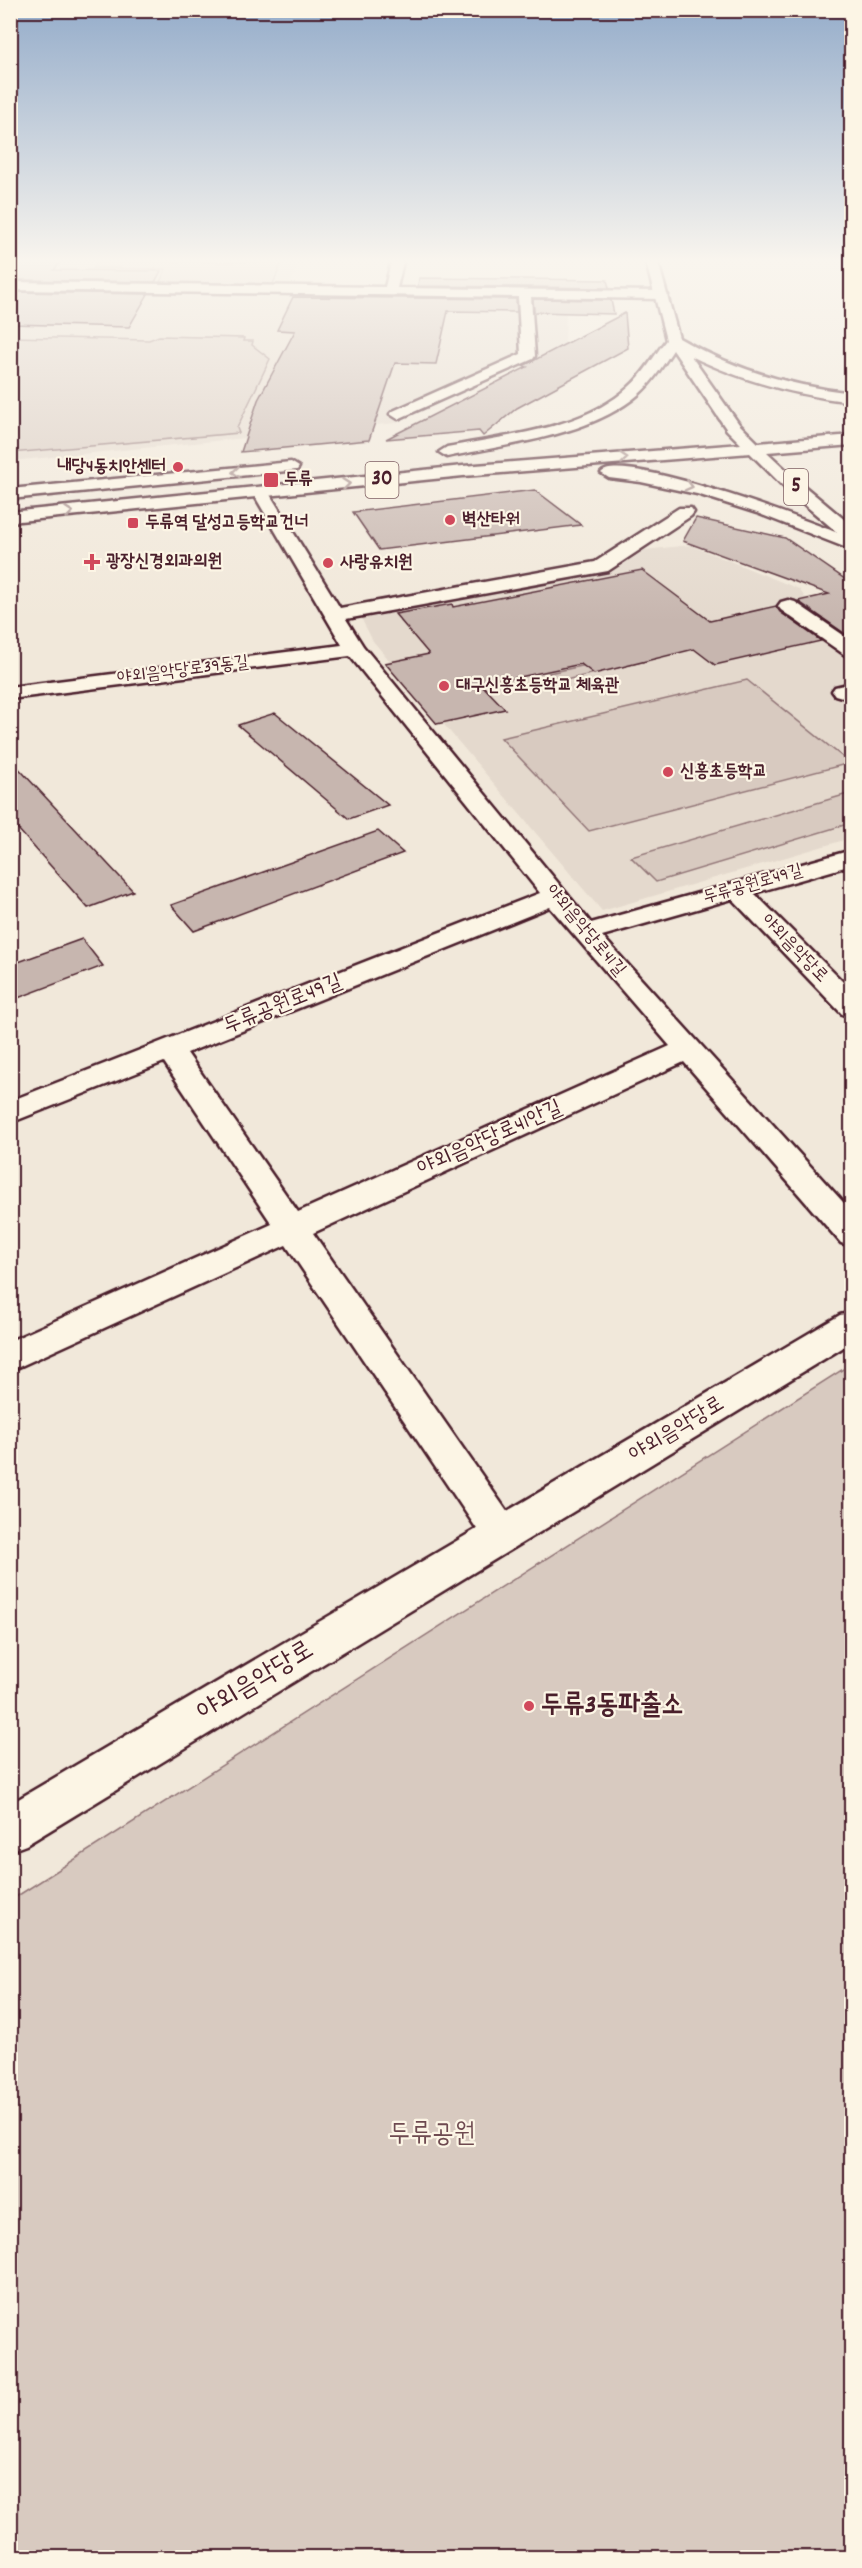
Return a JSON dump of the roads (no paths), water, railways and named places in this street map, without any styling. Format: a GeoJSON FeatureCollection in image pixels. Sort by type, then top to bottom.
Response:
{"type":"FeatureCollection","features":[{"type":"Feature","properties":{"kind":"street"},"geometry":{"type":"LineString","coordinates":[[398,414],[470,382]]}},
{"type":"Feature","properties":{"kind":"street"},"geometry":{"type":"LineString","coordinates":[[566,441],[441,453],[551,429],[603,412],[633,392],[641,382]]}},
{"type":"Feature","properties":{"kind":"street","name":"5"},"geometry":{"type":"LineString","coordinates":[[703,382],[743,437],[852,535]]}},
{"type":"Feature","properties":{"kind":"street"},"geometry":{"type":"LineString","coordinates":[[771,382],[852,398]]}},
{"type":"Feature","properties":{"kind":"street"},"geometry":{"type":"LineString","coordinates":[[743,437],[756,425]]}},
{"type":"Feature","properties":{"kind":"street"},"geometry":{"type":"LineString","coordinates":[[709,429],[743,437],[852,440]]}},
{"type":"Feature","properties":{"kind":"street","name":"30"},"geometry":{"type":"LineString","coordinates":[[10,517],[464,471],[743,437]]}},
{"type":"Feature","properties":{"kind":"street"},"geometry":{"type":"LineString","coordinates":[[10,494],[306,465]]}},
{"type":"Feature","properties":{"kind":"street"},"geometry":{"type":"LineString","coordinates":[[464,471],[575,470],[673,482],[751,504],[852,545]]}},
{"type":"Feature","properties":{"kind":"street","name":"야외음악당로41길"},"geometry":{"type":"LineString","coordinates":[[261,493],[355,649],[585,933],[852,1234]]}},
{"type":"Feature","properties":{"kind":"street"},"geometry":{"type":"LineString","coordinates":[[334,615],[601,567],[685,512]]}},
{"type":"Feature","properties":{"kind":"street"},"geometry":{"type":"LineString","coordinates":[[788,606],[852,651]]}},
{"type":"Feature","properties":{"kind":"street","name":"야외음악당로39동길"},"geometry":{"type":"LineString","coordinates":[[10,693],[355,649]]}},
{"type":"Feature","properties":{"kind":"street","name":"두류공원로49길"},"geometry":{"type":"LineString","coordinates":[[585,933],[852,857]]}},
{"type":"Feature","properties":{"kind":"street","name":"야외음악당로"},"geometry":{"type":"LineString","coordinates":[[737,890],[852,1008]]}},
{"type":"Feature","properties":{"kind":"street","name":"두류공원로49길"},"geometry":{"type":"LineString","coordinates":[[10,1113],[555,896]]}},
{"type":"Feature","properties":{"kind":"street","name":"야외음악당로41안길"},"geometry":{"type":"LineString","coordinates":[[10,1357],[688,1049]]}},
{"type":"Feature","properties":{"kind":"street"},"geometry":{"type":"LineString","coordinates":[[170,1050],[502,1534]]}},
{"type":"Feature","properties":{"kind":"street","name":"야외음악당로"},"geometry":{"type":"LineString","coordinates":[[10,1829],[852,1325]]}},
{"type":"Feature","properties":{"kind":"place","name":"내당4동치안센터"},"geometry":{"type":"Point","coordinates":[178,467]}},
{"type":"Feature","properties":{"kind":"place","name":"두류"},"geometry":{"type":"Point","coordinates":[271,480]}},
{"type":"Feature","properties":{"kind":"place","name":"벽산타워"},"geometry":{"type":"Point","coordinates":[450,520]}},
{"type":"Feature","properties":{"kind":"place","name":"두류역 달성고등학교건너"},"geometry":{"type":"Point","coordinates":[133,523]}},
{"type":"Feature","properties":{"kind":"place","name":"광장신경외과의원"},"geometry":{"type":"Point","coordinates":[92,562]}},
{"type":"Feature","properties":{"kind":"place","name":"사랑유치원"},"geometry":{"type":"Point","coordinates":[328,563]}},
{"type":"Feature","properties":{"kind":"place","name":"대구신흥초등학교 체육관"},"geometry":{"type":"Point","coordinates":[444,686]}},
{"type":"Feature","properties":{"kind":"place","name":"신흥초등학교"},"geometry":{"type":"Point","coordinates":[668,772]}},
{"type":"Feature","properties":{"kind":"place","name":"두류3동파출소"},"geometry":{"type":"Point","coordinates":[529,1706]}},
{"type":"Feature","properties":{"kind":"park label","name":"두류공원"},"geometry":{"type":"Point","coordinates":[432,2135]}}]}
